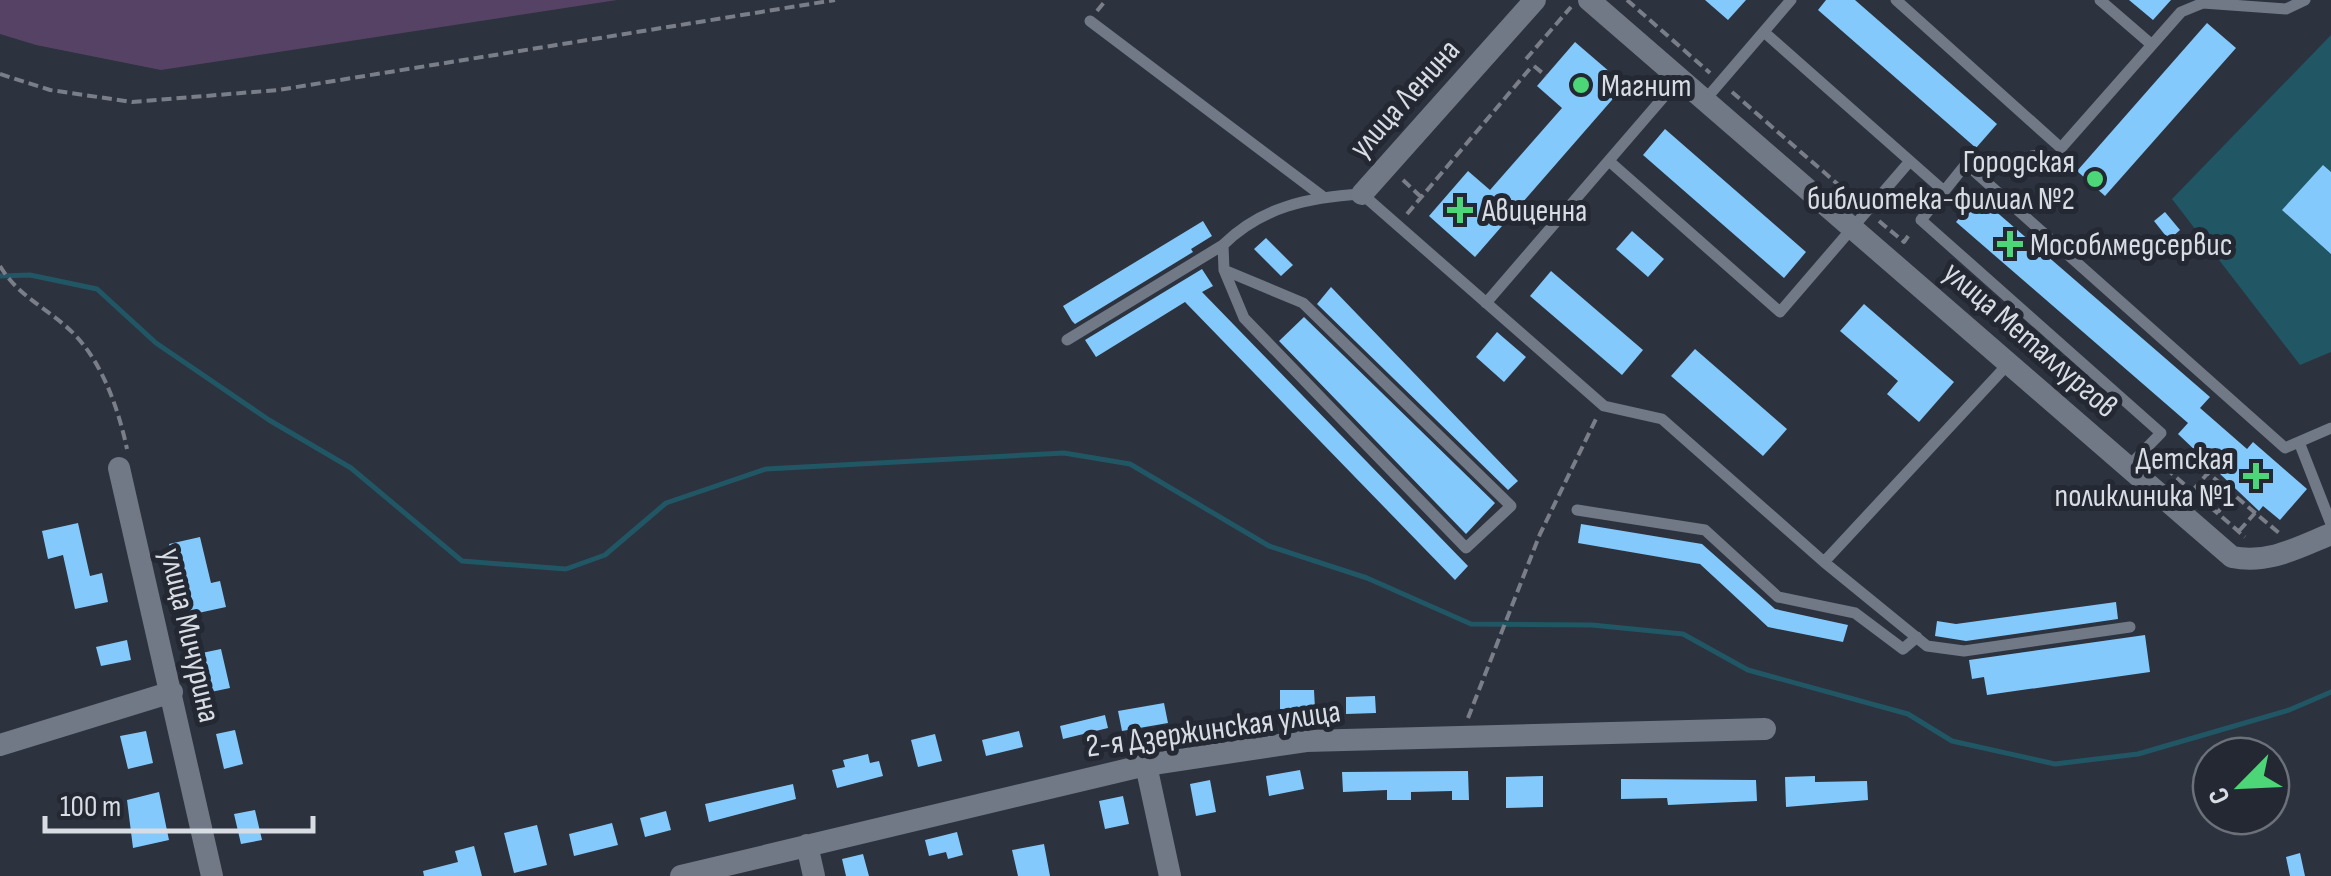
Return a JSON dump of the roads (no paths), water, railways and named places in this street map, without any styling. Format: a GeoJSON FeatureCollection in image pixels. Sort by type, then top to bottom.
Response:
{"type":"FeatureCollection","features":[{"type":"Feature","properties":{"kind":"street","name":"улица Ленина"},"geometry":{"type":"LineString","coordinates":[[1362,194],[1535,0]]}},
{"type":"Feature","properties":{"kind":"street","name":"улица Металлургов"},"geometry":{"type":"LineString","coordinates":[[1590,0],[1680,78],[1713,91],[1862,221],[1889,260],[2232,557],[2254,561],[2331,534]]}},
{"type":"Feature","properties":{"kind":"street","name":"улица Мичурина"},"geometry":{"type":"LineString","coordinates":[[119,468],[212,876]]}},
{"type":"Feature","properties":{"kind":"street"},"geometry":{"type":"LineString","coordinates":[[0,744],[172,692]]}},
{"type":"Feature","properties":{"kind":"street","name":"2-я Дзержинская улица"},"geometry":{"type":"LineString","coordinates":[[681,876],[1146,765],[1306,740],[1766,730]]}},
{"type":"Feature","properties":{"kind":"street"},"geometry":{"type":"LineString","coordinates":[[1146,765],[1170,876]]}},
{"type":"Feature","properties":{"kind":"street"},"geometry":{"type":"LineString","coordinates":[[807,844],[814,876]]}},
{"type":"Feature","properties":{"kind":"lane"},"geometry":{"type":"LineString","coordinates":[[1713,91],[1791,0]]}},
{"type":"Feature","properties":{"kind":"lane"},"geometry":{"type":"LineString","coordinates":[[1896,0],[2060,148],[2181,12],[2204,3],[2286,10],[2305,0]]}},
{"type":"Feature","properties":{"kind":"lane"},"geometry":{"type":"LineString","coordinates":[[2100,0],[2152,45]]}},
{"type":"Feature","properties":{"kind":"lane"},"geometry":{"type":"LineString","coordinates":[[1090,21],[1322,196]]}},
{"type":"Feature","properties":{"kind":"lane"},"geometry":{"type":"LineString","coordinates":[[1764,32],[1944,192]]}},
{"type":"Feature","properties":{"kind":"lane"},"geometry":{"type":"LineString","coordinates":[[1486,303],[1680,78]]}},
{"type":"Feature","properties":{"kind":"lane"},"geometry":{"type":"LineString","coordinates":[[1609,160],[1780,312],[1910,162]]}},
{"type":"Feature","properties":{"kind":"lane"},"geometry":{"type":"LineString","coordinates":[[2128,467],[2162,433],[1921,220],[1966,164],[2285,448],[2331,428]]}},
{"type":"Feature","properties":{"kind":"lane"},"geometry":{"type":"LineString","coordinates":[[1066,340],[1223,245],[1242,226],[1276,209],[1322,196],[1362,194],[1604,406],[1662,418],[1824,562],[1928,646],[1964,651],[2130,626]]}},
{"type":"Feature","properties":{"kind":"lane"},"geometry":{"type":"LineString","coordinates":[[1223,245],[1224,270],[1244,318],[1466,548],[1511,506],[1303,303],[1224,270]]}},
{"type":"Feature","properties":{"kind":"lane"},"geometry":{"type":"LineString","coordinates":[[1824,562],[2009,364]]}},
{"type":"Feature","properties":{"kind":"lane"},"geometry":{"type":"LineString","coordinates":[[2299,442],[2331,524]]}},
{"type":"Feature","properties":{"kind":"lane"},"geometry":{"type":"LineString","coordinates":[[1576,510],[1704,530],[1778,597],[1854,614],[1903,650],[1917,637]]}},
{"type":"Feature","properties":{"kind":"water"},"geometry":{"type":"Polygon","coordinates":[[[2331,35],[2331,352],[2300,365],[2172,199],[2331,35]]]}},
{"type":"Feature","properties":{"kind":"waterway"},"geometry":{"type":"LineString","coordinates":[[0,276],[30,275],[97,289],[156,343],[269,420],[351,468],[462,561],[566,569],[605,555],[666,503],[766,469],[1064,453],[1130,464],[1269,546],[1367,578],[1471,624],[1592,625],[1683,634],[1748,670],[1908,714],[1952,741],[2055,764],[2138,754],[2289,710],[2331,692]]}},
{"type":"Feature","properties":{"kind":"place","name":"Магнит"},"geometry":{"type":"Point","coordinates":[1581,85]}},
{"type":"Feature","properties":{"kind":"place","name":"Городская библиотека-филиал №2"},"geometry":{"type":"Point","coordinates":[2095,179]}},
{"type":"Feature","properties":{"kind":"place","name":"Авиценна"},"geometry":{"type":"Point","coordinates":[1460,210]}},
{"type":"Feature","properties":{"kind":"place","name":"Мособлмедсервис"},"geometry":{"type":"Point","coordinates":[2010,244]}},
{"type":"Feature","properties":{"kind":"place","name":"Детская поликлиника №1"},"geometry":{"type":"Point","coordinates":[2256,476]}}]}
